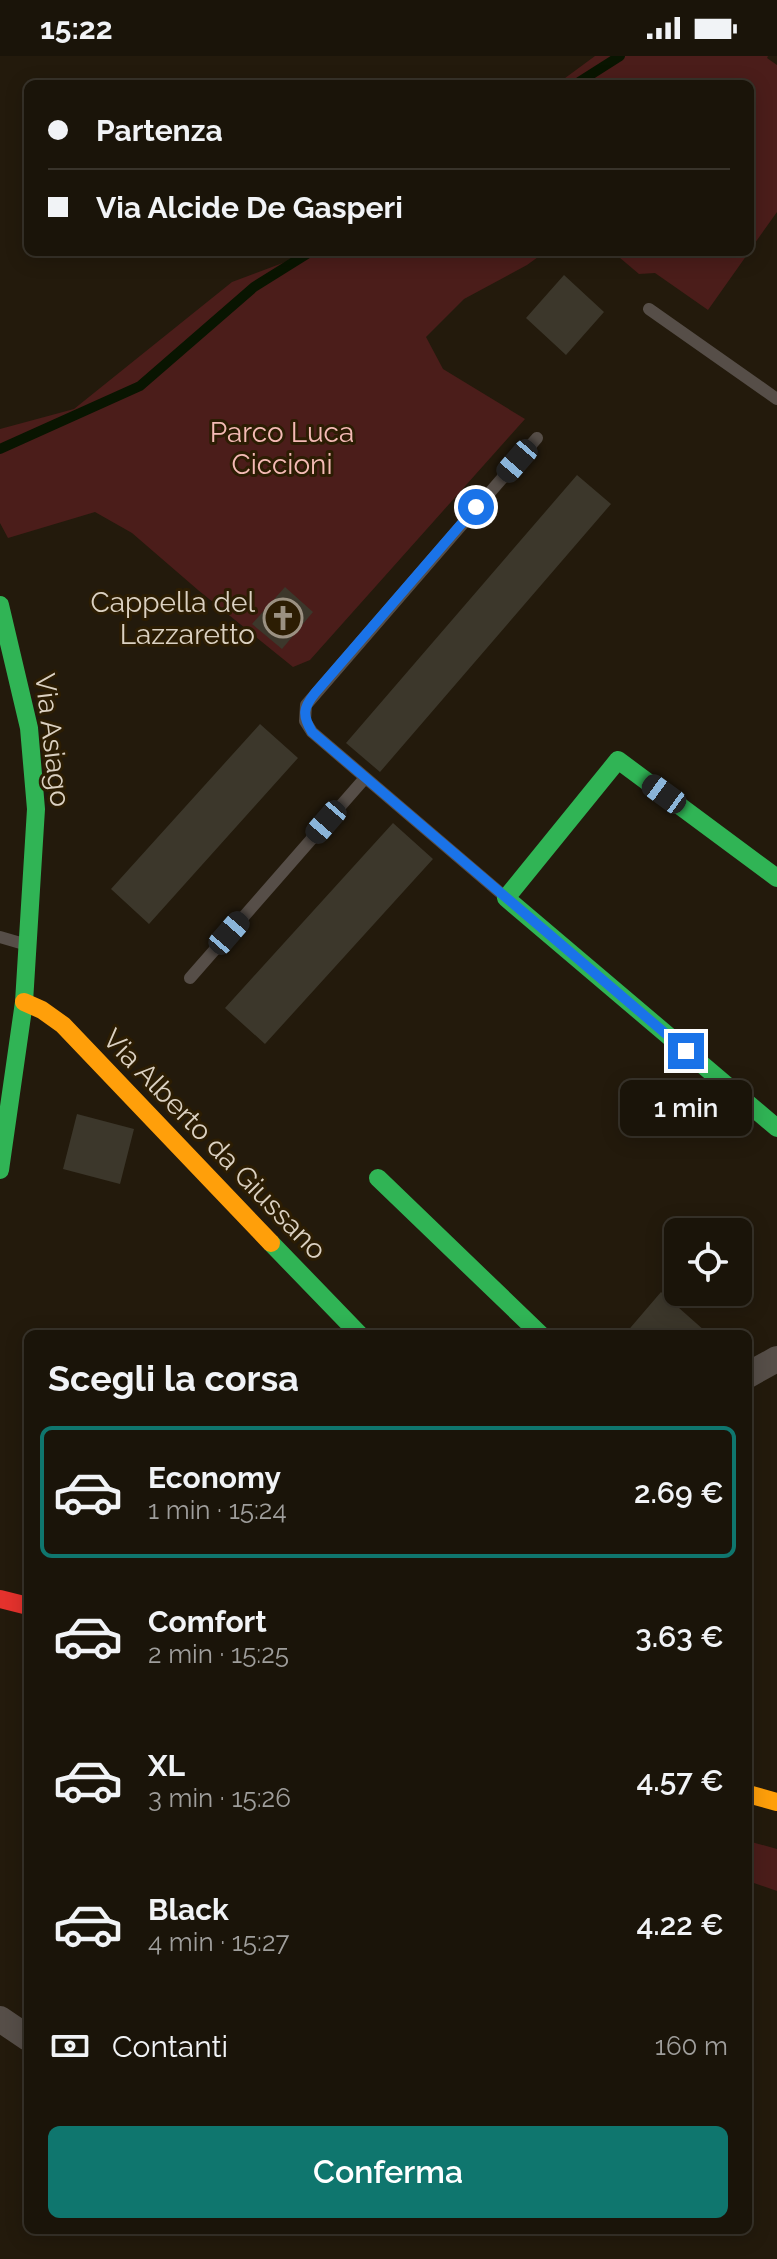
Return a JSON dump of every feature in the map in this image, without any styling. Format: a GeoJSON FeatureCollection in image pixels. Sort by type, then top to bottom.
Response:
{"type":"FeatureCollection","features":[{"type":"Feature","properties":{"kind":"street","name":"Via Asiago"},"geometry":{"type":"LineString","coordinates":[[0,605],[29,728],[36,809],[24,1002],[0,1170]]}},
{"type":"Feature","properties":{"kind":"street"},"geometry":{"type":"LineString","coordinates":[[777,878],[618,760],[506,898],[777,1128]]}},
{"type":"Feature","properties":{"kind":"street","name":"Via Alberto da Giussano"},"geometry":{"type":"LineString","coordinates":[[24,1002],[63,1025],[355,1330]]}},
{"type":"Feature","properties":{"kind":"street"},"geometry":{"type":"LineString","coordinates":[[378,1178],[536,1330]]}},
{"type":"Feature","properties":{"kind":"street"},"geometry":{"type":"LineString","coordinates":[[752,1373],[777,1359]]}},
{"type":"Feature","properties":{"kind":"street"},"geometry":{"type":"LineString","coordinates":[[0,1599],[24,1605]]}},
{"type":"Feature","properties":{"kind":"street"},"geometry":{"type":"LineString","coordinates":[[752,1795],[777,1802]]}},
{"type":"Feature","properties":{"kind":"street"},"geometry":{"type":"LineString","coordinates":[[0,2019],[24,2035]]}},
{"type":"Feature","properties":{"kind":"lane"},"geometry":{"type":"LineString","coordinates":[[649,309],[777,399]]}},
{"type":"Feature","properties":{"kind":"lane"},"geometry":{"type":"LineString","coordinates":[[506,898],[312,732],[305,721],[306,705],[537,438]]}},
{"type":"Feature","properties":{"kind":"lane"},"geometry":{"type":"LineString","coordinates":[[190,978],[365,778]]}},
{"type":"Feature","properties":{"kind":"lane"},"geometry":{"type":"LineString","coordinates":[[0,937],[27,945]]}},
{"type":"Feature","properties":{"kind":"green space"},"geometry":{"type":"Polygon","coordinates":[[[595,56],[768,56],[777,65],[777,212],[754,244],[754,80],[562,80],[595,56]]]}},
{"type":"Feature","properties":{"kind":"green space","name":"Parco Luca Ciccioni"},"geometry":{"type":"Polygon","coordinates":[[[301,256],[539,256],[464,299],[426,337],[443,369],[525,419],[310,660],[293,667],[132,533],[95,512],[8,538],[0,523],[0,429],[74,409],[232,282],[301,256]]]}},
{"type":"Feature","properties":{"kind":"green space"},"geometry":{"type":"Polygon","coordinates":[[[618,256],[746,256],[708,310],[655,273],[639,274],[618,256]]]}},
{"type":"Feature","properties":{"kind":"green space"},"geometry":{"type":"Polygon","coordinates":[[[752,1842],[777,1849],[777,1891],[752,1882],[752,1842]]]}},
{"type":"Feature","properties":{"kind":"building"},"geometry":{"type":"Polygon","coordinates":[[[564,275],[604,312],[566,355],[526,318],[564,275]]]}},
{"type":"Feature","properties":{"kind":"building"},"geometry":{"type":"Polygon","coordinates":[[[577,475],[611,504],[380,772],[346,743],[577,475]]]}},
{"type":"Feature","properties":{"kind":"building","name":"Cappella del Lazzaretto"},"geometry":{"type":"Polygon","coordinates":[[[285,587],[313,612],[282,649],[252,624],[285,587]]]}},
{"type":"Feature","properties":{"kind":"building"},"geometry":{"type":"Polygon","coordinates":[[[260,724],[298,758],[149,924],[111,889],[260,724]]]}},
{"type":"Feature","properties":{"kind":"building"},"geometry":{"type":"Polygon","coordinates":[[[393,823],[433,859],[265,1044],[225,1008],[393,823]]]}},
{"type":"Feature","properties":{"kind":"building"},"geometry":{"type":"Polygon","coordinates":[[[77,1114],[134,1129],[120,1184],[63,1169],[77,1114]]]}},
{"type":"Feature","properties":{"kind":"building"},"geometry":{"type":"Polygon","coordinates":[[[661,1292],[664,1306],[677,1306],[704,1330],[628,1330],[661,1292]]]}},
{"type":"Feature","properties":{"kind":"waterway"},"geometry":{"type":"LineString","coordinates":[[582,80],[620,56]]}},
{"type":"Feature","properties":{"kind":"waterway"},"geometry":{"type":"LineString","coordinates":[[0,449],[140,386],[254,287],[304,256]]}},
{"type":"Feature","properties":{"kind":"traffic: fast"},"geometry":{"type":"LineString","coordinates":[[0,605],[29,728],[36,809],[24,1002],[0,1170]]}},
{"type":"Feature","properties":{"kind":"traffic: fast"},"geometry":{"type":"LineString","coordinates":[[777,878],[618,760],[506,898],[777,1128]]}},
{"type":"Feature","properties":{"kind":"traffic: fast"},"geometry":{"type":"LineString","coordinates":[[378,1178],[536,1330]]}},
{"type":"Feature","properties":{"kind":"traffic: fast"},"geometry":{"type":"LineString","coordinates":[[271,1243],[355,1330]]}},
{"type":"Feature","properties":{"kind":"traffic: slow"},"geometry":{"type":"LineString","coordinates":[[24,1002],[63,1025],[271,1243]]}},
{"type":"Feature","properties":{"kind":"traffic: slow"},"geometry":{"type":"LineString","coordinates":[[752,1795],[777,1802]]}},
{"type":"Feature","properties":{"kind":"traffic: jam"},"geometry":{"type":"LineString","coordinates":[[0,1599],[24,1605]]}},
{"type":"Feature","properties":{"kind":"place","name":"Cappella del Lazzaretto"},"geometry":{"type":"Point","coordinates":[283,618]}},
{"type":"Feature","properties":{"kind":"route"},"geometry":{"type":"LineString","coordinates":[[476,507],[315,693],[306,705],[305,721],[312,732],[686,1051]]}}]}
